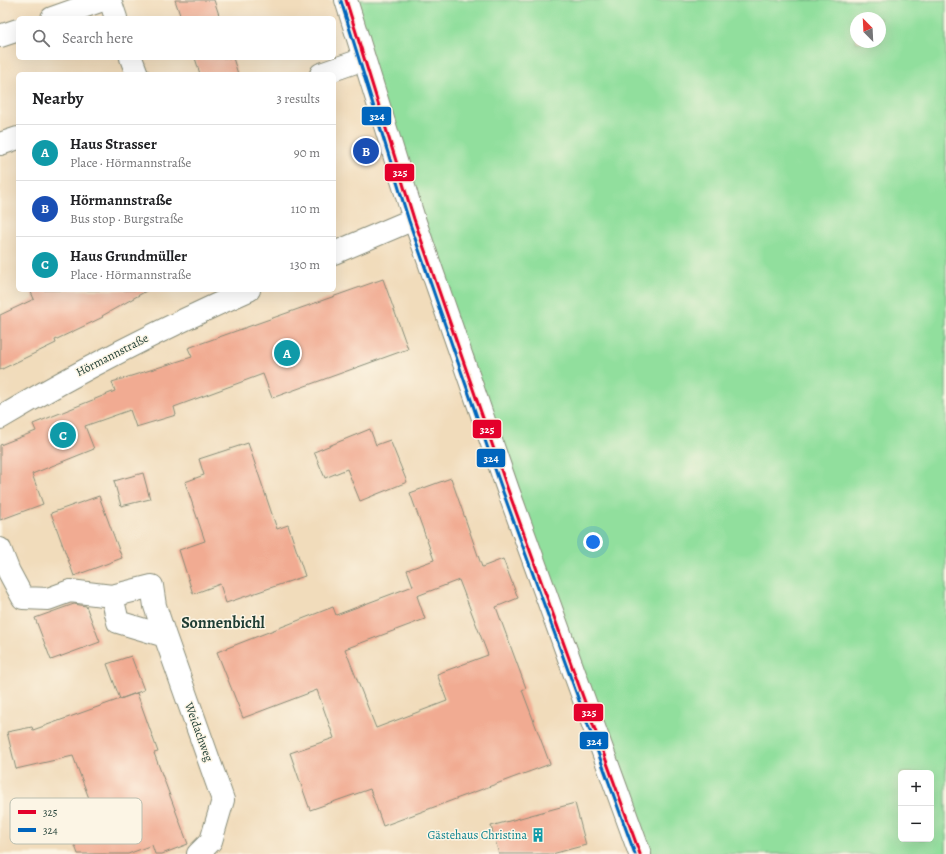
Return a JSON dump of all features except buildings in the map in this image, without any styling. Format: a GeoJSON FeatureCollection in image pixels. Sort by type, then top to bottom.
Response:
{"type":"FeatureCollection","features":[{"type":"Feature","properties":{"kind":"main road"},"geometry":{"type":"LineString","coordinates":[[58,16],[103,0]]}},
{"type":"Feature","properties":{"kind":"main road"},"geometry":{"type":"LineString","coordinates":[[110,0],[115,16]]}},
{"type":"Feature","properties":{"kind":"main road"},"geometry":{"type":"LineString","coordinates":[[346,0],[414,219],[508,490],[640,854]]}},
{"type":"Feature","properties":{"kind":"main road"},"geometry":{"type":"LineString","coordinates":[[0,36],[16,31]]}},
{"type":"Feature","properties":{"kind":"main road"},"geometry":{"type":"LineString","coordinates":[[327,72],[364,59]]}},
{"type":"Feature","properties":{"kind":"main road"},"geometry":{"type":"LineString","coordinates":[[132,60],[136,72]]}},
{"type":"Feature","properties":{"kind":"main road"},"geometry":{"type":"LineString","coordinates":[[0,144],[16,139]]}},
{"type":"Feature","properties":{"kind":"main road"},"geometry":{"type":"LineString","coordinates":[[336,252],[414,219]]}},
{"type":"Feature","properties":{"kind":"main road","name":"Hörmannstraße"},"geometry":{"type":"LineString","coordinates":[[0,418],[64,380],[177,322],[244,292]]}},
{"type":"Feature","properties":{"kind":"main road"},"geometry":{"type":"LineString","coordinates":[[0,549],[9,572],[23,598],[48,599],[70,591],[112,596],[118,622],[165,636]]}},
{"type":"Feature","properties":{"kind":"main road","name":"Weidachweg"},"geometry":{"type":"LineString","coordinates":[[112,596],[152,586],[155,606],[223,800],[211,841],[198,854]]}},
{"type":"Feature","properties":{"kind":"green space"},"geometry":{"type":"Polygon","coordinates":[[[346,0],[946,0],[946,854],[640,854],[346,0]]]}},
{"type":"Feature","properties":{"kind":"transit line","name":"325"},"geometry":{"type":"LineString","coordinates":[[346,0],[414,219],[508,490],[640,854]]}},
{"type":"Feature","properties":{"kind":"transit line","name":"324"},"geometry":{"type":"LineString","coordinates":[[341,1],[409,221],[503,492],[635,854]]}},
{"type":"Feature","properties":{"kind":"place","name":"Hörmannstraße"},"geometry":{"type":"Point","coordinates":[366,151]}},
{"type":"Feature","properties":{"kind":"place","name":"Haus Strasser"},"geometry":{"type":"Point","coordinates":[287,353]}},
{"type":"Feature","properties":{"kind":"place","name":"Haus Grundmüller"},"geometry":{"type":"Point","coordinates":[63,435]}},
{"type":"Feature","properties":{"kind":"place","name":"Gästehaus Christina"},"geometry":{"type":"Point","coordinates":[538,835]}},
{"type":"Feature","properties":{"kind":"district","name":"Sonnenbichl"},"geometry":{"type":"Point","coordinates":[223,622]}}]}
